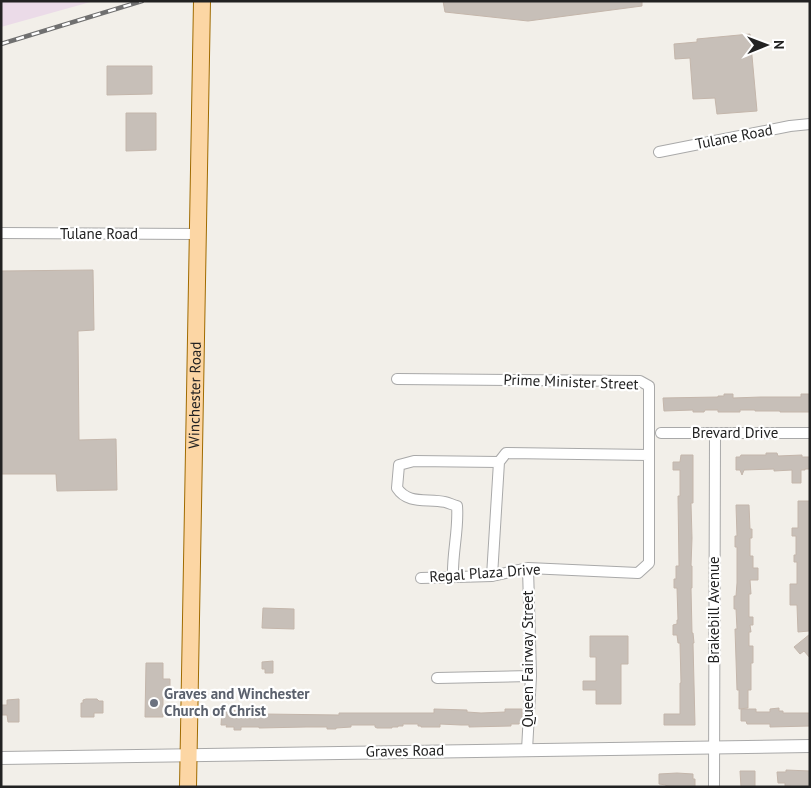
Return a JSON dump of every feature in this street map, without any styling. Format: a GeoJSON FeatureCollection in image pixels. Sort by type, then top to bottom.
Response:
{"type":"FeatureCollection","features":[{"type":"Feature","properties":{"kind":"main road","name":"Winchester Road"},"geometry":{"type":"LineString","coordinates":[[188,787],[202,1]]}},
{"type":"Feature","properties":{"kind":"street","name":"Tulane Road"},"geometry":{"type":"LineString","coordinates":[[659,152],[790,126],[810,124]]}},
{"type":"Feature","properties":{"kind":"street","name":"Tulane Road"},"geometry":{"type":"LineString","coordinates":[[1,233],[197,234]]}},
{"type":"Feature","properties":{"kind":"street","name":"Prime Minister Street"},"geometry":{"type":"LineString","coordinates":[[397,379],[640,381],[649,386],[649,455]]}},
{"type":"Feature","properties":{"kind":"street","name":"Brevard Drive"},"geometry":{"type":"LineString","coordinates":[[661,433],[810,433]]}},
{"type":"Feature","properties":{"kind":"street","name":"Brakebill Avenue"},"geometry":{"type":"LineString","coordinates":[[714,787],[715,434]]}},
{"type":"Feature","properties":{"kind":"street"},"geometry":{"type":"LineString","coordinates":[[492,576],[499,462],[506,453],[649,455]]}},
{"type":"Feature","properties":{"kind":"street","name":"Regal Plaza Drive"},"geometry":{"type":"LineString","coordinates":[[421,578],[492,576],[528,568],[638,573],[649,563],[649,455]]}},
{"type":"Feature","properties":{"kind":"street"},"geometry":{"type":"LineString","coordinates":[[453,577],[458,515],[457,506],[445,502],[411,500],[400,494],[397,488],[399,464],[414,461],[499,462]]}},
{"type":"Feature","properties":{"kind":"street","name":"Queen Fairway Street"},"geometry":{"type":"LineString","coordinates":[[527,750],[531,676],[528,568]]}},
{"type":"Feature","properties":{"kind":"street"},"geometry":{"type":"LineString","coordinates":[[437,678],[531,676]]}},
{"type":"Feature","properties":{"kind":"street","name":"Graves Road"},"geometry":{"type":"LineString","coordinates":[[1,758],[810,746]]}},
{"type":"Feature","properties":{"kind":"shaded area"},"geometry":{"type":"Polygon","coordinates":[[[1,1],[94,1],[1,27],[1,1]]]}},
{"type":"Feature","properties":{"kind":"building"},"geometry":{"type":"Polygon","coordinates":[[[443,1],[642,1],[642,6],[528,21],[445,12],[443,1]]]}},
{"type":"Feature","properties":{"kind":"building"},"geometry":{"type":"Polygon","coordinates":[[[750,34],[757,111],[717,114],[715,98],[693,99],[690,58],[675,59],[674,44],[697,42],[697,39],[750,34]]]}},
{"type":"Feature","properties":{"kind":"building"},"geometry":{"type":"Polygon","coordinates":[[[107,66],[152,66],[152,94],[107,95],[107,66]]]}},
{"type":"Feature","properties":{"kind":"building"},"geometry":{"type":"Polygon","coordinates":[[[126,113],[156,113],[156,150],[126,151],[126,113]]]}},
{"type":"Feature","properties":{"kind":"building"},"geometry":{"type":"Polygon","coordinates":[[[93,270],[94,330],[78,331],[79,440],[116,439],[117,490],[57,491],[56,474],[1,474],[1,271],[93,270]]]}},
{"type":"Feature","properties":{"kind":"building"},"geometry":{"type":"Polygon","coordinates":[[[724,394],[733,394],[733,398],[801,397],[801,394],[809,394],[810,412],[755,410],[740,410],[740,412],[718,412],[718,410],[705,410],[704,412],[693,412],[693,410],[664,411],[663,398],[718,397],[724,396],[724,394]]]}},
{"type":"Feature","properties":{"kind":"building"},"geometry":{"type":"Polygon","coordinates":[[[766,453],[777,453],[778,456],[802,455],[802,457],[810,457],[810,469],[801,470],[801,483],[792,483],[792,470],[744,470],[742,475],[740,470],[736,470],[736,457],[741,455],[766,455],[766,453]]]}},
{"type":"Feature","properties":{"kind":"building"},"geometry":{"type":"Polygon","coordinates":[[[681,455],[693,455],[691,588],[695,725],[664,725],[664,714],[680,714],[680,643],[678,643],[677,635],[673,635],[673,625],[677,624],[678,620],[677,588],[674,588],[674,579],[676,579],[676,566],[679,566],[678,496],[680,496],[680,470],[673,470],[673,462],[680,462],[681,455]]]}},
{"type":"Feature","properties":{"kind":"building"},"geometry":{"type":"Polygon","coordinates":[[[798,501],[810,501],[809,631],[798,632],[797,605],[790,605],[790,584],[797,584],[797,562],[794,562],[796,536],[792,536],[792,528],[798,528],[798,501]]]}},
{"type":"Feature","properties":{"kind":"building"},"geometry":{"type":"Polygon","coordinates":[[[736,505],[749,505],[750,529],[752,529],[750,556],[753,556],[753,568],[758,568],[758,580],[750,580],[751,594],[749,594],[749,617],[753,617],[753,625],[750,625],[751,632],[749,632],[749,646],[753,646],[751,690],[748,690],[748,708],[739,709],[735,629],[737,629],[736,609],[734,609],[737,583],[737,547],[735,547],[735,536],[737,536],[736,505]]]}},
{"type":"Feature","properties":{"kind":"building"},"geometry":{"type":"Polygon","coordinates":[[[263,608],[294,609],[294,629],[262,628],[263,608]]]}},
{"type":"Feature","properties":{"kind":"building"},"geometry":{"type":"Polygon","coordinates":[[[810,634],[810,658],[804,651],[800,654],[794,647],[810,634]]]}},
{"type":"Feature","properties":{"kind":"building"},"geometry":{"type":"Polygon","coordinates":[[[590,636],[628,636],[628,664],[621,664],[621,704],[596,704],[596,690],[583,690],[583,681],[596,681],[596,657],[590,657],[590,636]]]}},
{"type":"Feature","properties":{"kind":"building"},"geometry":{"type":"Polygon","coordinates":[[[273,661],[273,673],[265,673],[265,669],[262,669],[262,662],[273,661]]]}},
{"type":"Feature","properties":{"kind":"building","name":"Graves and Winchester Church of Christ"},"geometry":{"type":"Polygon","coordinates":[[[146,663],[163,663],[163,679],[170,679],[170,689],[163,689],[163,717],[145,717],[146,663]]]}},
{"type":"Feature","properties":{"kind":"building"},"geometry":{"type":"Polygon","coordinates":[[[19,699],[19,722],[8,722],[7,715],[1,715],[1,705],[7,705],[7,700],[19,699]]]}},
{"type":"Feature","properties":{"kind":"building"},"geometry":{"type":"Polygon","coordinates":[[[86,699],[103,701],[103,713],[94,713],[94,717],[81,717],[81,703],[86,699]]]}},
{"type":"Feature","properties":{"kind":"building"},"geometry":{"type":"Polygon","coordinates":[[[779,708],[779,711],[783,711],[783,713],[810,713],[810,726],[770,727],[770,724],[747,724],[746,721],[741,721],[741,709],[756,709],[756,712],[770,712],[770,709],[779,708]]]}},
{"type":"Feature","properties":{"kind":"building"},"geometry":{"type":"Polygon","coordinates":[[[434,709],[467,710],[467,712],[481,713],[505,712],[505,709],[522,709],[522,723],[511,724],[511,726],[469,727],[469,725],[440,724],[440,727],[421,727],[418,724],[403,724],[403,726],[392,728],[377,728],[375,725],[351,725],[351,727],[336,729],[327,729],[327,727],[241,727],[241,730],[234,730],[234,727],[221,725],[222,710],[264,712],[264,714],[339,715],[339,713],[434,713],[434,709]]]}},
{"type":"Feature","properties":{"kind":"building"},"geometry":{"type":"Polygon","coordinates":[[[786,770],[810,771],[810,786],[791,787],[785,786],[785,783],[778,783],[777,772],[786,772],[786,770]]]}},
{"type":"Feature","properties":{"kind":"building"},"geometry":{"type":"Polygon","coordinates":[[[740,771],[755,771],[755,787],[741,787],[740,771]]]}},
{"type":"Feature","properties":{"kind":"building"},"geometry":{"type":"Polygon","coordinates":[[[659,774],[693,774],[695,787],[659,784],[659,774]]]}},
{"type":"Feature","properties":{"kind":"railway"},"geometry":{"type":"LineString","coordinates":[[1,44],[142,1]]}},
{"type":"Feature","properties":{"kind":"place","name":"Graves and Winchester Church of Christ"},"geometry":{"type":"Point","coordinates":[154,703]}}]}
